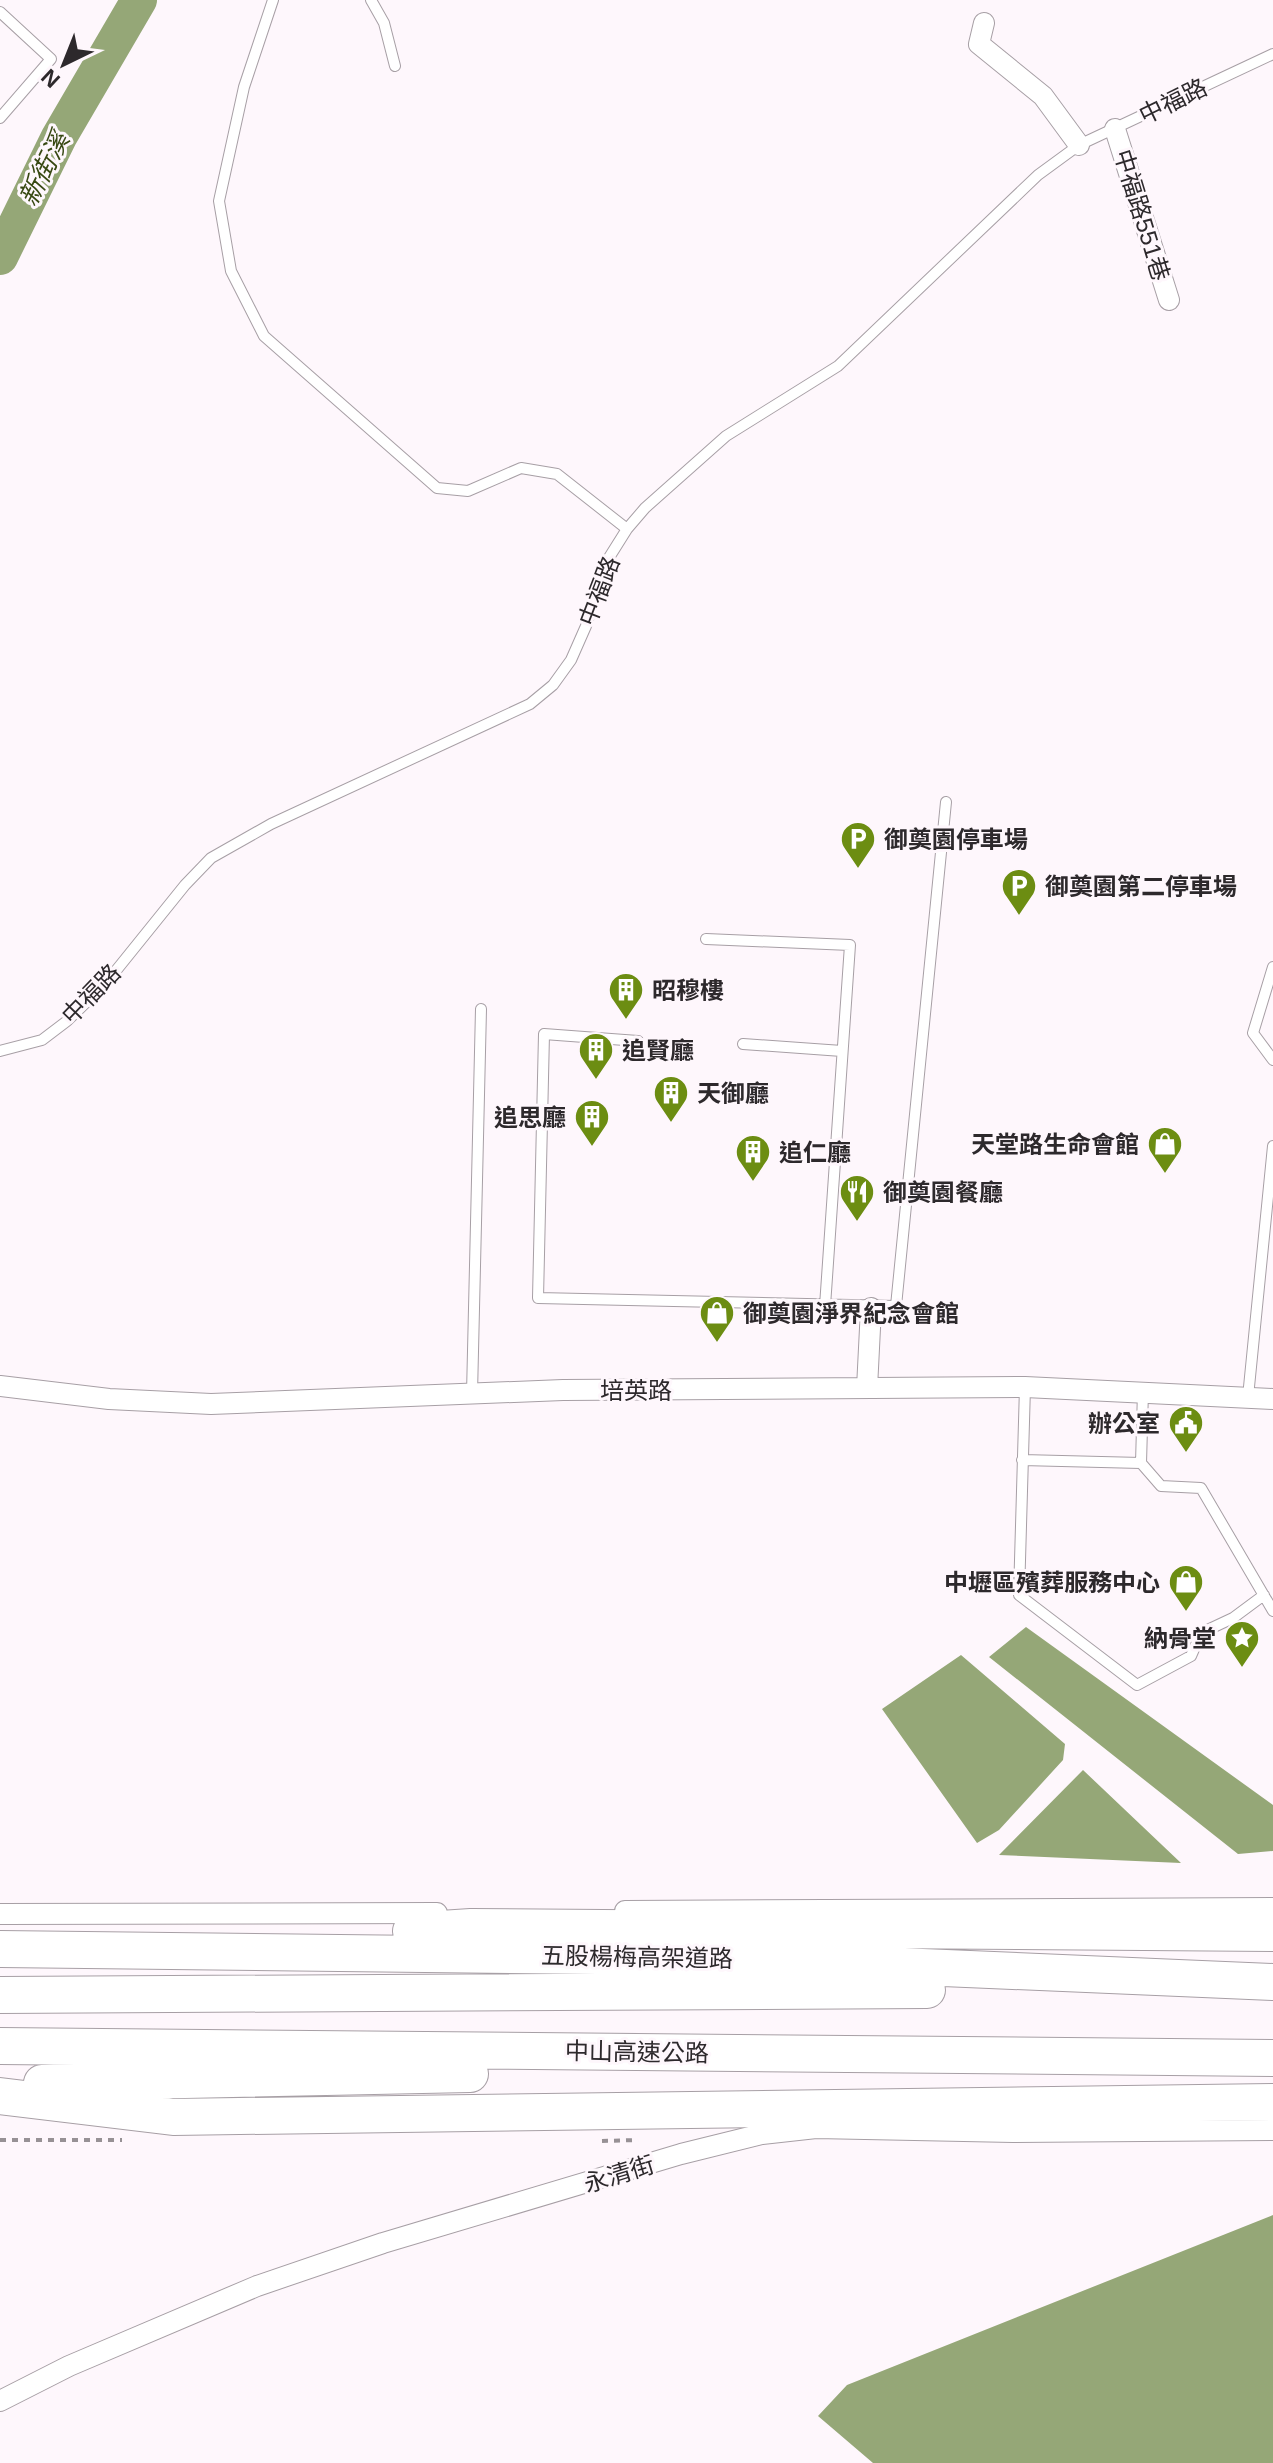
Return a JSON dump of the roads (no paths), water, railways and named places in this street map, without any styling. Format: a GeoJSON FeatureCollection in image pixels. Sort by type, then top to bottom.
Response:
{"type":"FeatureCollection","features":[{"type":"Feature","properties":{"kind":"highway"},"geometry":{"type":"LineString","coordinates":[[114,1948],[471,1927],[1273,1933]]}},
{"type":"Feature","properties":{"kind":"highway","name":"五股楊梅高架道路"},"geometry":{"type":"LineString","coordinates":[[0,1949],[687,1957],[1273,1982]]}},
{"type":"Feature","properties":{"kind":"highway"},"geometry":{"type":"LineString","coordinates":[[0,1995],[1273,1989]]}},
{"type":"Feature","properties":{"kind":"highway","name":"中山高速公路"},"geometry":{"type":"LineString","coordinates":[[0,2046],[1272,2058]]}},
{"type":"Feature","properties":{"kind":"highway"},"geometry":{"type":"LineString","coordinates":[[0,2084],[1272,2058]]}},
{"type":"Feature","properties":{"kind":"highway"},"geometry":{"type":"LineString","coordinates":[[0,2096],[173,2117],[1273,2102]]}},
{"type":"Feature","properties":{"kind":"street"},"geometry":{"type":"LineString","coordinates":[[984,23],[979,44],[1043,96],[1079,145]]}},
{"type":"Feature","properties":{"kind":"street","name":"中福路551巷"},"geometry":{"type":"LineString","coordinates":[[1115,129],[1169,300]]}},
{"type":"Feature","properties":{"kind":"street"},"geometry":{"type":"LineString","coordinates":[[867,1388],[871,1308]]}},
{"type":"Feature","properties":{"kind":"street","name":"培英路"},"geometry":{"type":"LineString","coordinates":[[0,1386],[109,1399],[211,1404],[472,1394],[1025,1387],[1273,1399]]}},
{"type":"Feature","properties":{"kind":"street"},"geometry":{"type":"LineString","coordinates":[[0,1914],[1273,1908]]}},
{"type":"Feature","properties":{"kind":"street","name":"永清街"},"geometry":{"type":"LineString","coordinates":[[0,2401],[69,2366],[257,2286],[383,2243],[681,2154],[762,2134],[816,2128],[1013,2132],[1273,2130]]}},
{"type":"Feature","properties":{"kind":"lane"},"geometry":{"type":"LineString","coordinates":[[273,0],[244,87],[219,201],[231,271],[264,336],[437,488],[468,491],[521,468],[557,474],[627,529]]}},
{"type":"Feature","properties":{"kind":"lane"},"geometry":{"type":"LineString","coordinates":[[371,0],[384,23],[395,66]]}},
{"type":"Feature","properties":{"kind":"lane"},"geometry":{"type":"LineString","coordinates":[[0,12],[51,59],[0,118]]}},
{"type":"Feature","properties":{"kind":"lane","name":"中福路"},"geometry":{"type":"LineString","coordinates":[[0,1051],[42,1040],[67,1021],[106,983],[185,885],[211,858],[271,824],[530,704],[553,685],[571,660],[586,626],[605,564],[627,529],[645,508],[726,436],[838,366],[1038,175],[1079,145],[1273,54]]}},
{"type":"Feature","properties":{"kind":"lane"},"geometry":{"type":"LineString","coordinates":[[638,1041],[544,1034],[538,1298],[871,1308],[896,1306],[946,802]]}},
{"type":"Feature","properties":{"kind":"lane"},"geometry":{"type":"LineString","coordinates":[[706,939],[850,945],[825,1306]]}},
{"type":"Feature","properties":{"kind":"lane"},"geometry":{"type":"LineString","coordinates":[[1273,967],[1253,1033],[1273,1060]]}},
{"type":"Feature","properties":{"kind":"lane"},"geometry":{"type":"LineString","coordinates":[[472,1394],[481,1009]]}},
{"type":"Feature","properties":{"kind":"lane"},"geometry":{"type":"LineString","coordinates":[[743,1044],[842,1051]]}},
{"type":"Feature","properties":{"kind":"lane"},"geometry":{"type":"LineString","coordinates":[[1248,1397],[1273,1146]]}},
{"type":"Feature","properties":{"kind":"lane"},"geometry":{"type":"LineString","coordinates":[[1025,1387],[1019,1595],[1137,1685],[1191,1656],[1201,1633],[1233,1618],[1264,1595]]}},
{"type":"Feature","properties":{"kind":"lane"},"geometry":{"type":"LineString","coordinates":[[1143,1391],[1141,1463],[1161,1486],[1201,1488],[1273,1611]]}},
{"type":"Feature","properties":{"kind":"lane"},"geometry":{"type":"LineString","coordinates":[[1022,1460],[1141,1463]]}},
{"type":"Feature","properties":{"kind":"waterway","name":"新街溪"},"geometry":{"type":"LineString","coordinates":[[0,257],[59,137],[139,0]]}},
{"type":"Feature","properties":{"kind":"place","name":"御奠園停車場"},"geometry":{"type":"Point","coordinates":[858,870]}},
{"type":"Feature","properties":{"kind":"place","name":"御奠園第二停車場"},"geometry":{"type":"Point","coordinates":[1019,917]}},
{"type":"Feature","properties":{"kind":"place","name":"昭穆樓"},"geometry":{"type":"Point","coordinates":[626,1021]}},
{"type":"Feature","properties":{"kind":"place","name":"追賢廳"},"geometry":{"type":"Point","coordinates":[596,1081]}},
{"type":"Feature","properties":{"kind":"place","name":"天御廳"},"geometry":{"type":"Point","coordinates":[671,1124]}},
{"type":"Feature","properties":{"kind":"place","name":"追思廳"},"geometry":{"type":"Point","coordinates":[592,1148]}},
{"type":"Feature","properties":{"kind":"place","name":"天堂路生命會館"},"geometry":{"type":"Point","coordinates":[1165,1175]}},
{"type":"Feature","properties":{"kind":"place","name":"追仁廳"},"geometry":{"type":"Point","coordinates":[753,1183]}},
{"type":"Feature","properties":{"kind":"place","name":"御奠園餐廳"},"geometry":{"type":"Point","coordinates":[857,1223]}},
{"type":"Feature","properties":{"kind":"place","name":"御奠園淨界紀念會館"},"geometry":{"type":"Point","coordinates":[717,1344]}},
{"type":"Feature","properties":{"kind":"place","name":"辦公室"},"geometry":{"type":"Point","coordinates":[1186,1454]}},
{"type":"Feature","properties":{"kind":"place","name":"中壢區殯葬服務中心"},"geometry":{"type":"Point","coordinates":[1186,1613]}},
{"type":"Feature","properties":{"kind":"place","name":"納骨堂"},"geometry":{"type":"Point","coordinates":[1242,1669]}}]}
